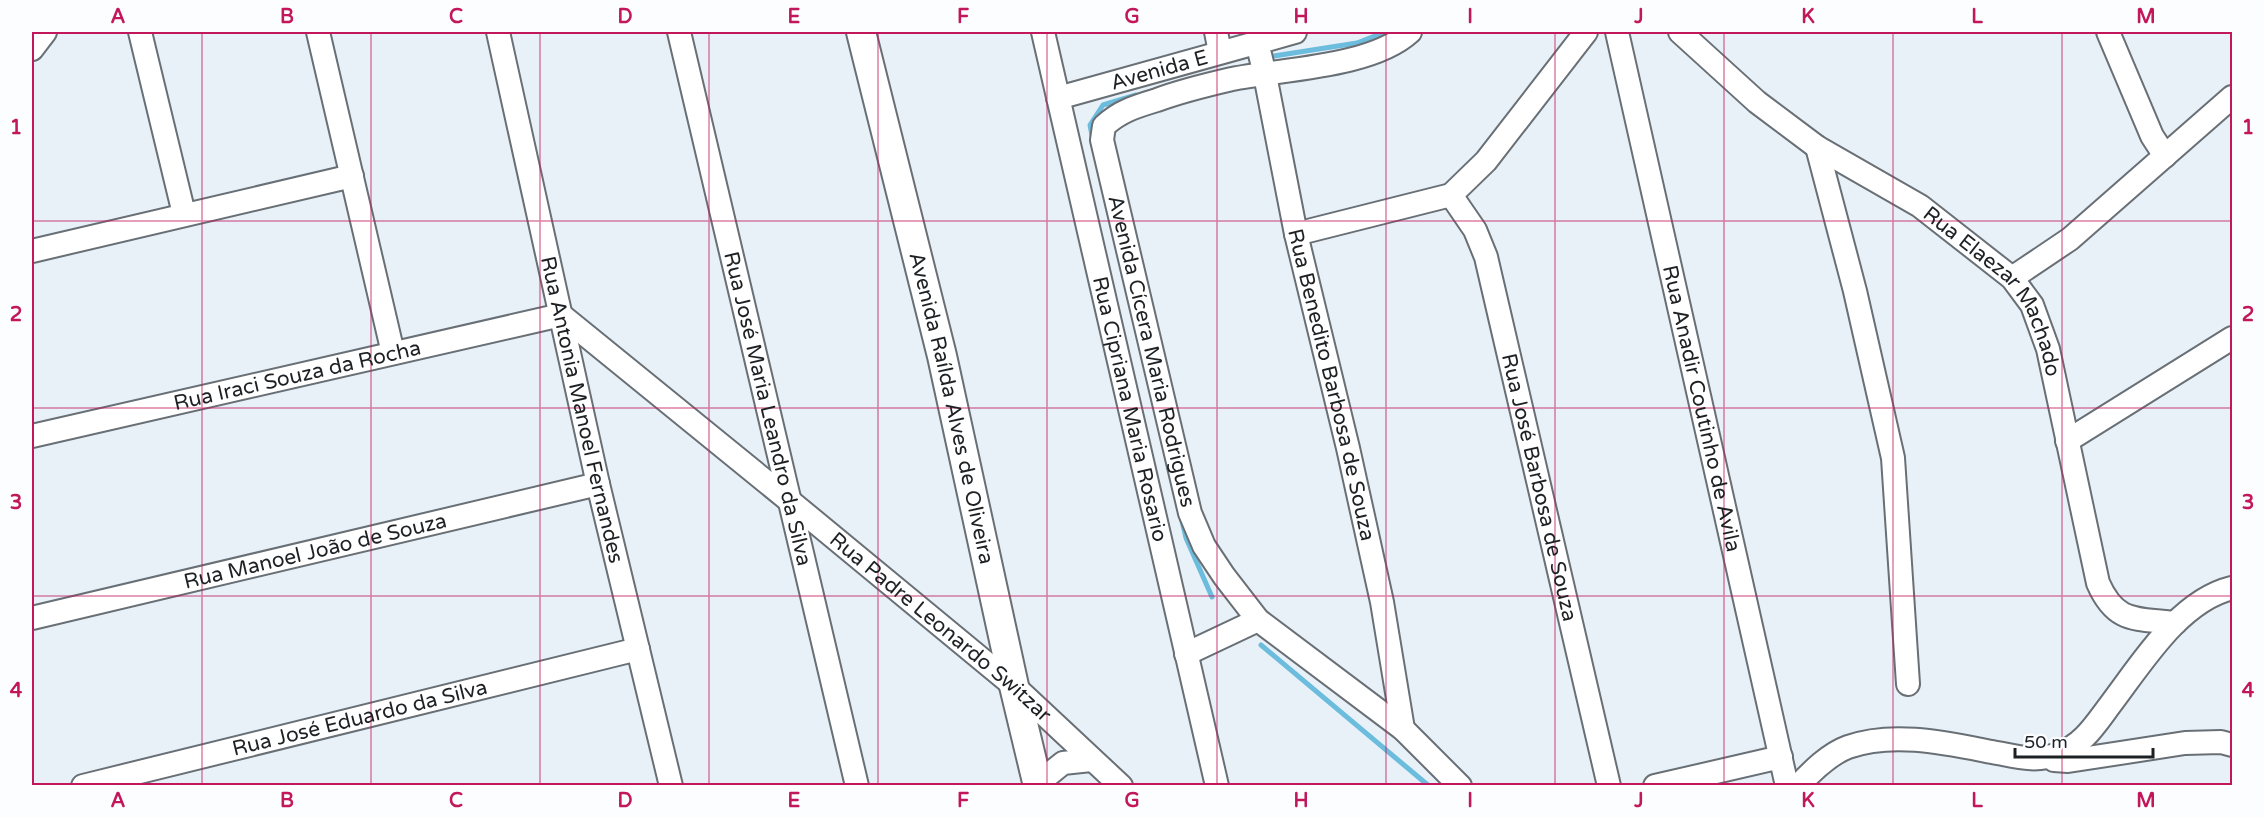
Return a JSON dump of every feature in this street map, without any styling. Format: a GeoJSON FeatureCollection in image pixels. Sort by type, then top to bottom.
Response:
{"type":"FeatureCollection","features":[{"type":"Feature","properties":{"kind":"street"},"geometry":{"type":"LineString","coordinates":[[32,49],[45,32]]}},
{"type":"Feature","properties":{"kind":"street"},"geometry":{"type":"LineString","coordinates":[[140,32],[184,214]]}},
{"type":"Feature","properties":{"kind":"street"},"geometry":{"type":"LineString","coordinates":[[318,32],[393,353]]}},
{"type":"Feature","properties":{"kind":"street","name":"Rua Antonia Manoel Fernandes"},"geometry":{"type":"LineString","coordinates":[[498,32],[598,484],[671,786]]}},
{"type":"Feature","properties":{"kind":"street","name":"Rua José Maria Leandro da Silva"},"geometry":{"type":"LineString","coordinates":[[679,32],[857,786]]}},
{"type":"Feature","properties":{"kind":"street","name":"Avenida Raílda Alves de Oliveira"},"geometry":{"type":"LineString","coordinates":[[862,32],[942,356],[1014,686],[1040,786]]}},
{"type":"Feature","properties":{"kind":"street","name":"Rua Cipriana Maria Rosario"},"geometry":{"type":"LineString","coordinates":[[1043,32],[1217,786]]}},
{"type":"Feature","properties":{"kind":"street","name":"Avenida E"},"geometry":{"type":"LineString","coordinates":[[1058,98],[1218,42],[1257,42],[1295,32]]}},
{"type":"Feature","properties":{"kind":"street","name":"Avenida Cícera Maria Rodrigues"},"geometry":{"type":"LineString","coordinates":[[1410,32],[1400,41],[1382,50],[1361,56],[1233,79],[1173,94],[1124,111],[1104,126],[1102,140],[1190,513],[1204,546],[1258,620],[1403,729],[1460,786]]}},
{"type":"Feature","properties":{"kind":"street"},"geometry":{"type":"LineString","coordinates":[[1296,234],[1451,195],[1486,161],[1586,32]]}},
{"type":"Feature","properties":{"kind":"street","name":"Rua Anadir Coutinho de Avila"},"geometry":{"type":"LineString","coordinates":[[1617,32],[1787,786]]}},
{"type":"Feature","properties":{"kind":"street","name":"Rua Elaezar Machado"},"geometry":{"type":"LineString","coordinates":[[1680,32],[1757,102],[1817,147],[1920,206],[2012,278],[2032,305],[2048,349],[2098,583],[2104,596],[2113,608],[2125,616],[2175,623]]}},
{"type":"Feature","properties":{"kind":"street"},"geometry":{"type":"LineString","coordinates":[[2108,32],[2152,136],[2165,156]]}},
{"type":"Feature","properties":{"kind":"street","name":"Rua Benedito Barbosa de Souza"},"geometry":{"type":"LineString","coordinates":[[1257,42],[1296,234],[1348,448],[1382,602],[1403,729]]}},
{"type":"Feature","properties":{"kind":"street"},"geometry":{"type":"LineString","coordinates":[[2012,278],[2070,239],[2165,156],[2230,104]]}},
{"type":"Feature","properties":{"kind":"street"},"geometry":{"type":"LineString","coordinates":[[1817,147],[1855,291],[1893,458],[1908,684]]}},
{"type":"Feature","properties":{"kind":"street"},"geometry":{"type":"LineString","coordinates":[[32,251],[352,176]]}},
{"type":"Feature","properties":{"kind":"street","name":"Rua José Barbosa de Souza"},"geometry":{"type":"LineString","coordinates":[[1451,195],[1475,230],[1486,257],[1609,786]]}},
{"type":"Feature","properties":{"kind":"street","name":"Rua Iraci Souza da Rocha"},"geometry":{"type":"LineString","coordinates":[[32,436],[561,315]]}},
{"type":"Feature","properties":{"kind":"street","name":"Rua Padre Leonardo Switzar"},"geometry":{"type":"LineString","coordinates":[[561,315],[1014,686],[1121,786]]}},
{"type":"Feature","properties":{"kind":"street"},"geometry":{"type":"LineString","coordinates":[[2067,441],[2232,338]]}},
{"type":"Feature","properties":{"kind":"street","name":"Rua Manoel João de Souza"},"geometry":{"type":"LineString","coordinates":[[32,618],[598,484]]}},
{"type":"Feature","properties":{"kind":"street"},"geometry":{"type":"LineString","coordinates":[[2035,760],[2073,747],[2086,736],[2140,664],[2175,623],[2196,603],[2217,592],[2232,588]]}},
{"type":"Feature","properties":{"kind":"street"},"geometry":{"type":"LineString","coordinates":[[1186,654],[1258,620]]}},
{"type":"Feature","properties":{"kind":"street","name":"Rua José Eduardo da Silva"},"geometry":{"type":"LineString","coordinates":[[83,786],[638,649]]}},
{"type":"Feature","properties":{"kind":"street"},"geometry":{"type":"LineString","coordinates":[[1798,786],[1817,766],[1847,747],[1892,740],[1953,744],[2035,760],[2068,760],[2185,743],[2221,742],[2232,745]]}},
{"type":"Feature","properties":{"kind":"street"},"geometry":{"type":"LineString","coordinates":[[1655,786],[1781,757]]}},
{"type":"Feature","properties":{"kind":"street"},"geometry":{"type":"LineString","coordinates":[[1040,786],[1042,780],[1063,763],[1091,760]]}},
{"type":"Feature","properties":{"kind":"waterway"},"geometry":{"type":"LineString","coordinates":[[1274,56],[1357,43],[1385,32]]}},
{"type":"Feature","properties":{"kind":"waterway"},"geometry":{"type":"LineString","coordinates":[[1093,141],[1090,125],[1103,105],[1136,95]]}},
{"type":"Feature","properties":{"kind":"waterway"},"geometry":{"type":"LineString","coordinates":[[1182,521],[1186,538],[1212,597]]}},
{"type":"Feature","properties":{"kind":"waterway"},"geometry":{"type":"LineString","coordinates":[[1261,645],[1429,786]]}}]}
